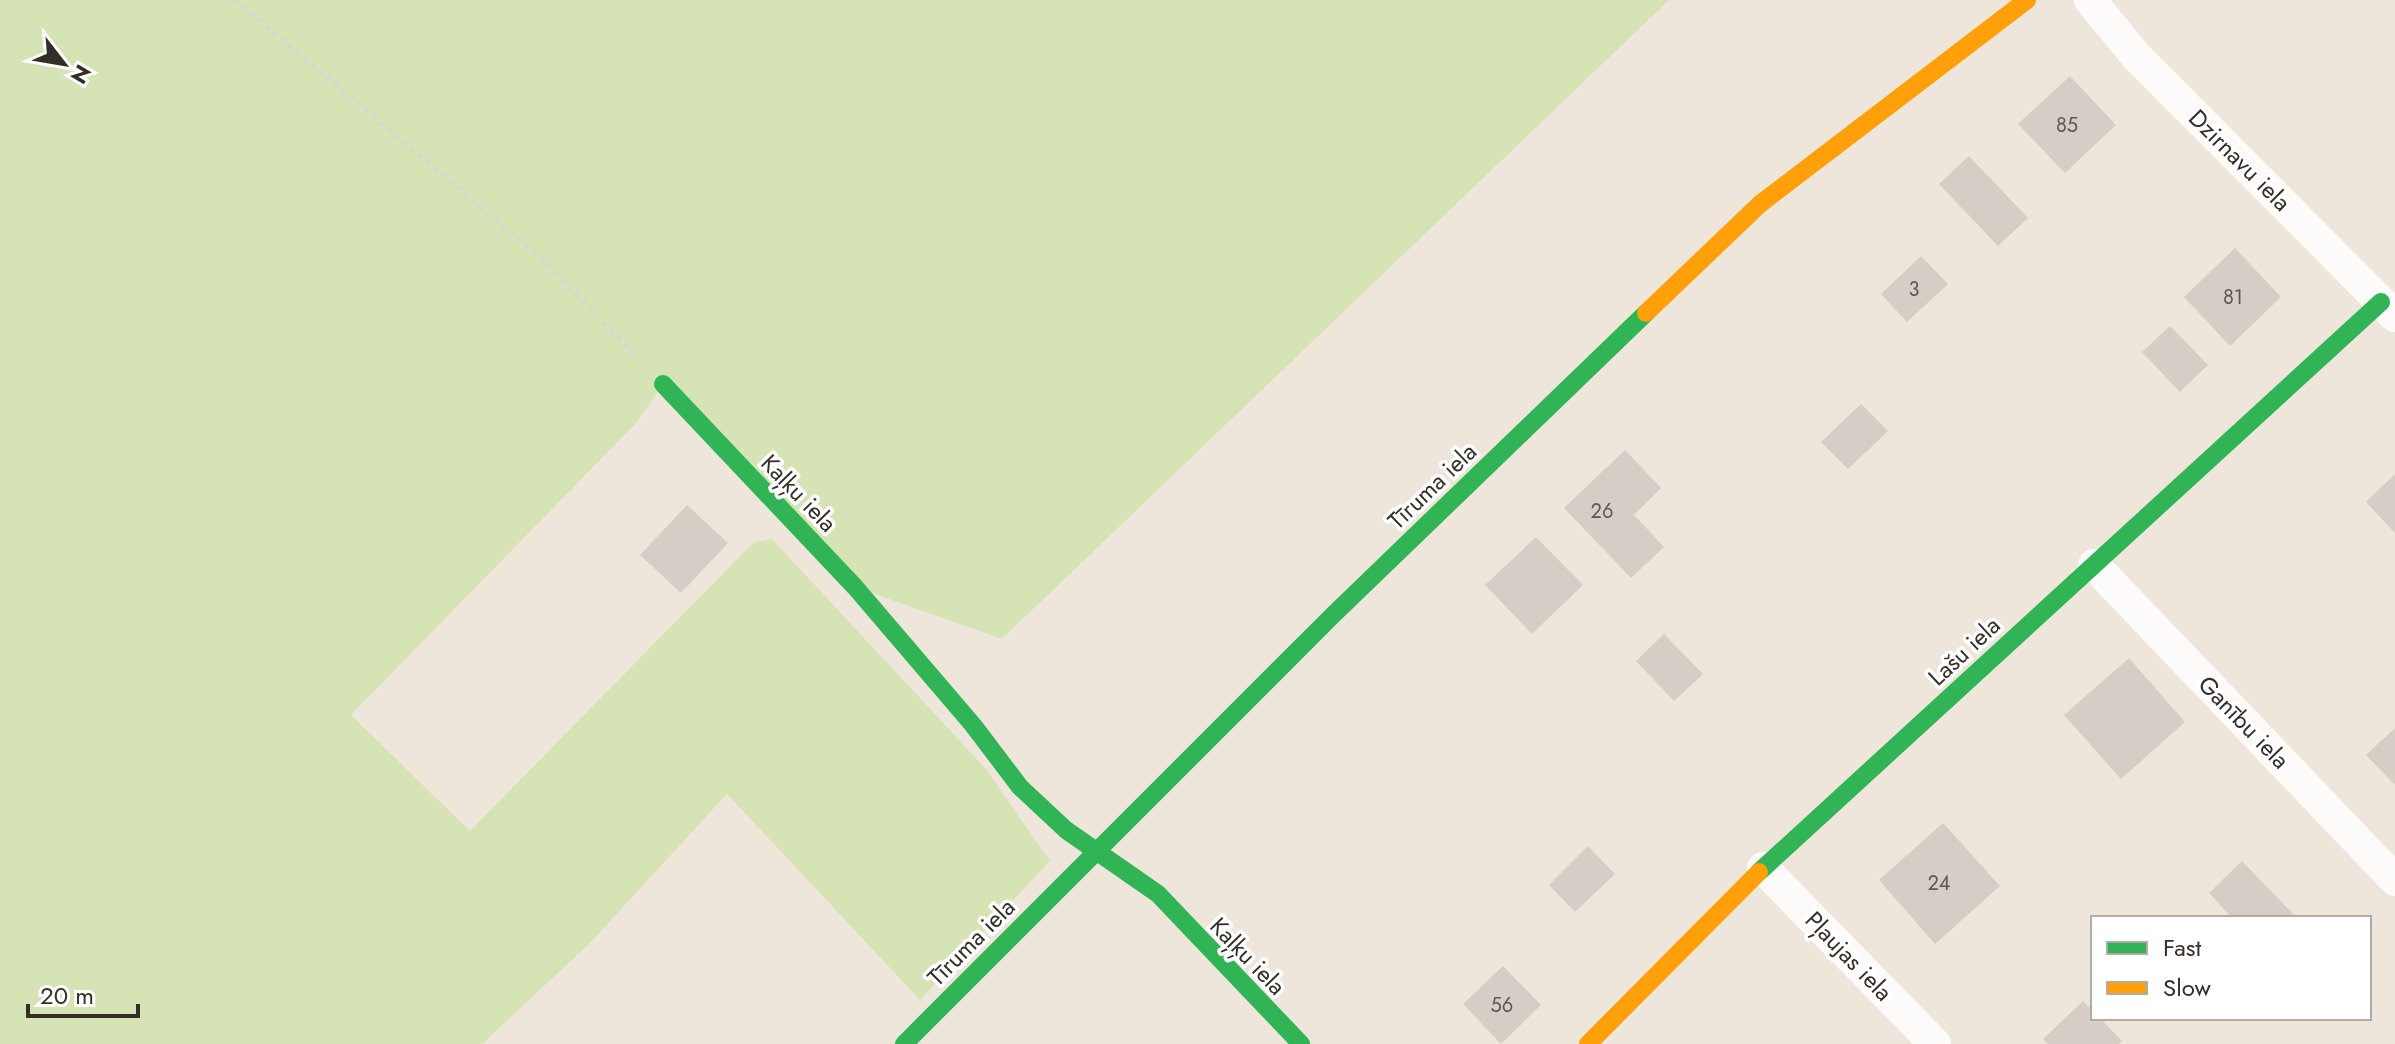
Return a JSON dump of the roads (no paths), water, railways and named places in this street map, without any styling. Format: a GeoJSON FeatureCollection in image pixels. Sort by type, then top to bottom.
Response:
{"type":"FeatureCollection","features":[{"type":"Feature","properties":{"kind":"street","name":"Tīruma iela"},"geometry":{"type":"LineString","coordinates":[[904,1044],[1333,615],[1760,204],[2027,0]]}},
{"type":"Feature","properties":{"kind":"street","name":"Dzirnavu iela"},"geometry":{"type":"LineString","coordinates":[[2090,0],[2137,57],[2388,309]]}},
{"type":"Feature","properties":{"kind":"street","name":"Lašu iela"},"geometry":{"type":"LineString","coordinates":[[1588,1044],[1763,868],[2094,565],[2388,309]]}},
{"type":"Feature","properties":{"kind":"street","name":"Kaļķu iela"},"geometry":{"type":"LineString","coordinates":[[663,384],[855,587],[973,725],[1020,787],[1045,813],[1158,894],[1301,1044]]}},
{"type":"Feature","properties":{"kind":"street","name":"Ganību iela"},"geometry":{"type":"LineString","coordinates":[[2094,565],[2395,880]]}},
{"type":"Feature","properties":{"kind":"street","name":"Pļaujas iela"},"geometry":{"type":"LineString","coordinates":[[1763,868],[1935,1044]]}}]}
